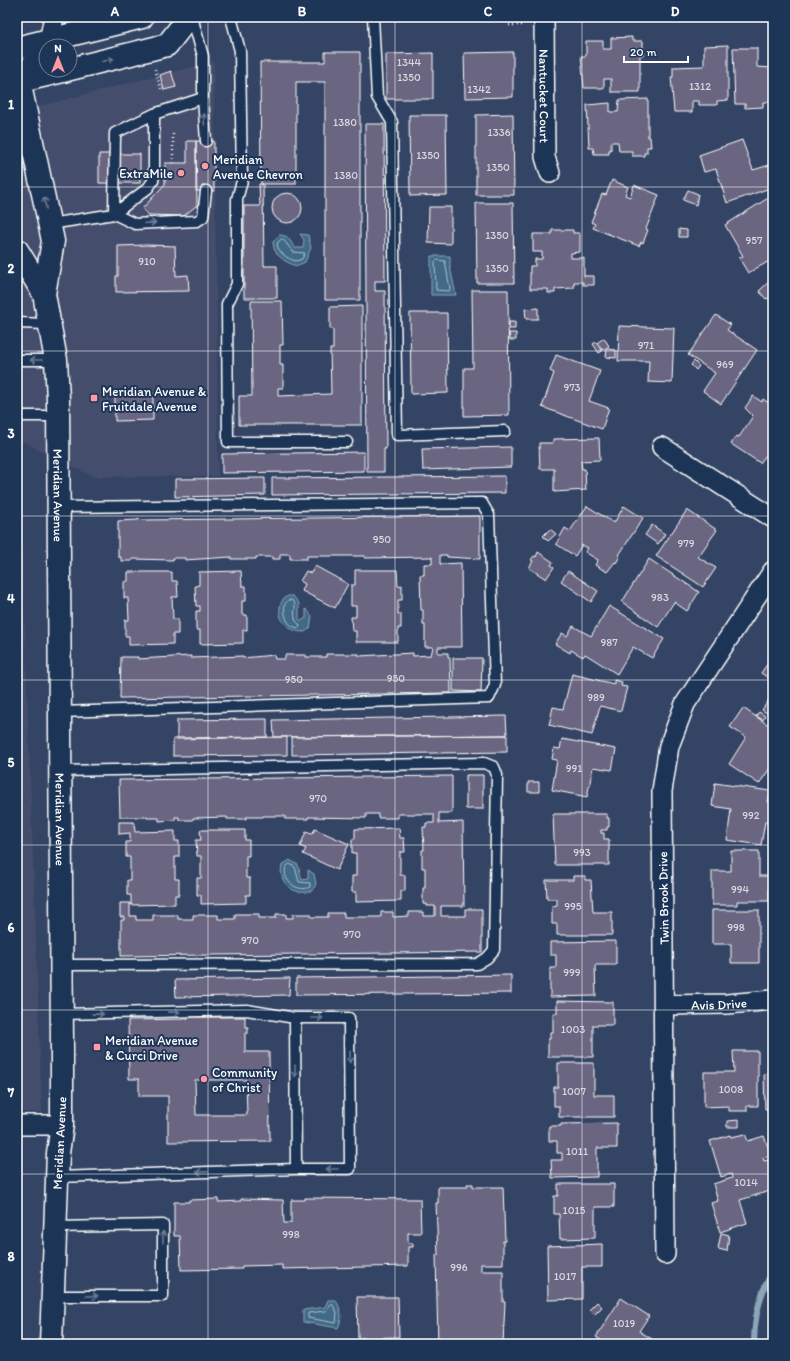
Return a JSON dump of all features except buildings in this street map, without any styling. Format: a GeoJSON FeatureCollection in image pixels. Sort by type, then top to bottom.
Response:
{"type":"FeatureCollection","features":[{"type":"Feature","properties":{"kind":"main road"},"geometry":{"type":"LineString","coordinates":[[61,38],[142,17]]}},
{"type":"Feature","properties":{"kind":"main road"},"geometry":{"type":"LineString","coordinates":[[78,68],[167,45],[191,17]]}},
{"type":"Feature","properties":{"kind":"main road"},"geometry":{"type":"LineString","coordinates":[[17,48],[38,43]]}},
{"type":"Feature","properties":{"kind":"main road"},"geometry":{"type":"LineString","coordinates":[[18,78],[38,75]]}},
{"type":"Feature","properties":{"kind":"main road","name":"Meridian Avenue"},"geometry":{"type":"LineString","coordinates":[[18,78],[53,241],[44,294],[48,324],[56,360],[60,712],[62,1125],[58,1153],[54,1226],[52,1344]]}},
{"type":"Feature","properties":{"kind":"main road","name":"Meridian Avenue"},"geometry":{"type":"LineString","coordinates":[[17,251],[44,294]]}},
{"type":"Feature","properties":{"kind":"street"},"geometry":{"type":"LineString","coordinates":[[50,38],[54,17]]}},
{"type":"Feature","properties":{"kind":"street","name":"Nantucket Court"},"geometry":{"type":"LineString","coordinates":[[544,17],[545,156],[550,173]]}},
{"type":"Feature","properties":{"kind":"street"},"geometry":{"type":"LineString","coordinates":[[18,78],[38,54]]}},
{"type":"Feature","properties":{"kind":"street"},"geometry":{"type":"LineString","coordinates":[[662,447],[773,518]]}},
{"type":"Feature","properties":{"kind":"street","name":"Twin Brook Drive"},"geometry":{"type":"LineString","coordinates":[[665,1254],[665,1005],[662,791],[669,746],[685,704],[773,571]]}},
{"type":"Feature","properties":{"kind":"street","name":"Avis Drive"},"geometry":{"type":"LineString","coordinates":[[665,1005],[727,1004],[773,1000]]}},
{"type":"Feature","properties":{"kind":"street"},"geometry":{"type":"LineString","coordinates":[[17,1125],[62,1125]]}},
{"type":"Feature","properties":{"kind":"lane"},"geometry":{"type":"LineString","coordinates":[[191,17],[203,56],[203,98],[206,141]]}},
{"type":"Feature","properties":{"kind":"lane"},"geometry":{"type":"LineString","coordinates":[[231,17],[240,51],[242,181],[237,199],[237,284],[227,304],[228,442],[346,442]]}},
{"type":"Feature","properties":{"kind":"lane"},"geometry":{"type":"LineString","coordinates":[[373,17],[377,97],[392,122],[397,435],[505,431]]}},
{"type":"Feature","properties":{"kind":"lane"},"geometry":{"type":"LineString","coordinates":[[114,214],[114,133],[154,114],[203,98]]}},
{"type":"Feature","properties":{"kind":"lane"},"geometry":{"type":"LineString","coordinates":[[50,224],[114,214],[133,200],[153,182],[154,114]]}},
{"type":"Feature","properties":{"kind":"lane"},"geometry":{"type":"LineString","coordinates":[[114,214],[135,224],[197,221],[203,217],[206,191]]}},
{"type":"Feature","properties":{"kind":"lane"},"geometry":{"type":"LineString","coordinates":[[17,323],[48,324]]}},
{"type":"Feature","properties":{"kind":"lane"},"geometry":{"type":"LineString","coordinates":[[17,360],[56,360]]}},
{"type":"Feature","properties":{"kind":"lane"},"geometry":{"type":"LineString","coordinates":[[17,416],[57,416]]}},
{"type":"Feature","properties":{"kind":"lane"},"geometry":{"type":"LineString","coordinates":[[58,506],[482,503],[490,515],[495,685],[489,698],[60,712]]}},
{"type":"Feature","properties":{"kind":"lane"},"geometry":{"type":"LineString","coordinates":[[60,771],[484,763],[494,767],[497,775],[494,950],[488,958],[477,964],[61,965]]}},
{"type":"Feature","properties":{"kind":"lane"},"geometry":{"type":"LineString","coordinates":[[57,1177],[296,1169],[350,1169],[349,1018],[295,1018],[247,1010],[62,1014]]}},
{"type":"Feature","properties":{"kind":"lane"},"geometry":{"type":"LineString","coordinates":[[295,1018],[296,1169]]}},
{"type":"Feature","properties":{"kind":"lane"},"geometry":{"type":"LineString","coordinates":[[53,1296],[163,1296],[163,1225],[54,1226]]}},
{"type":"Feature","properties":{"kind":"path"},"geometry":{"type":"LineString","coordinates":[[155,69],[161,90]]}},
{"type":"Feature","properties":{"kind":"path"},"geometry":{"type":"LineString","coordinates":[[173,134],[173,163]]}},
{"type":"Feature","properties":{"kind":"shaded area"},"geometry":{"type":"Polygon","coordinates":[[[214,61],[218,476],[94,477],[18,439],[42,1112],[17,1112],[17,112],[214,61]]]}},
{"type":"Feature","properties":{"kind":"water"},"geometry":{"type":"Polygon","coordinates":[[[300,234],[308,235],[311,248],[305,262],[296,266],[284,260],[277,254],[273,242],[279,235],[283,235],[289,239],[295,248],[303,248],[304,240],[300,234]]]}},
{"type":"Feature","properties":{"kind":"water"},"geometry":{"type":"Polygon","coordinates":[[[431,256],[450,256],[450,267],[456,295],[431,295],[431,256]]]}},
{"type":"Feature","properties":{"kind":"water"},"geometry":{"type":"Polygon","coordinates":[[[293,596],[299,603],[299,619],[301,621],[306,618],[306,609],[312,616],[310,628],[305,632],[292,630],[283,622],[280,611],[281,604],[284,598],[293,596]]]}},
{"type":"Feature","properties":{"kind":"water"},"geometry":{"type":"Polygon","coordinates":[[[290,860],[298,865],[302,880],[308,879],[308,870],[314,874],[316,884],[313,890],[307,892],[295,891],[285,883],[281,872],[282,865],[290,860]]]}},
{"type":"Feature","properties":{"kind":"water"},"geometry":{"type":"Polygon","coordinates":[[[328,1300],[336,1300],[339,1307],[341,1317],[338,1328],[303,1322],[303,1310],[325,1307],[328,1300]]]}},
{"type":"Feature","properties":{"kind":"waterway"},"geometry":{"type":"LineString","coordinates":[[754,1344],[758,1306],[764,1288],[773,1271]]}},
{"type":"Feature","properties":{"kind":"place","name":"Meridian Avenue Chevron"},"geometry":{"type":"Point","coordinates":[205,166]}},
{"type":"Feature","properties":{"kind":"place","name":"ExtraMile"},"geometry":{"type":"Point","coordinates":[181,173]}},
{"type":"Feature","properties":{"kind":"place","name":"Meridian Avenue & Fruitdale Avenue"},"geometry":{"type":"Point","coordinates":[94,398]}},
{"type":"Feature","properties":{"kind":"place","name":"Meridian Avenue & Curci Drive"},"geometry":{"type":"Point","coordinates":[97,1047]}},
{"type":"Feature","properties":{"kind":"place","name":"Community of Christ"},"geometry":{"type":"Point","coordinates":[204,1079]}}]}
